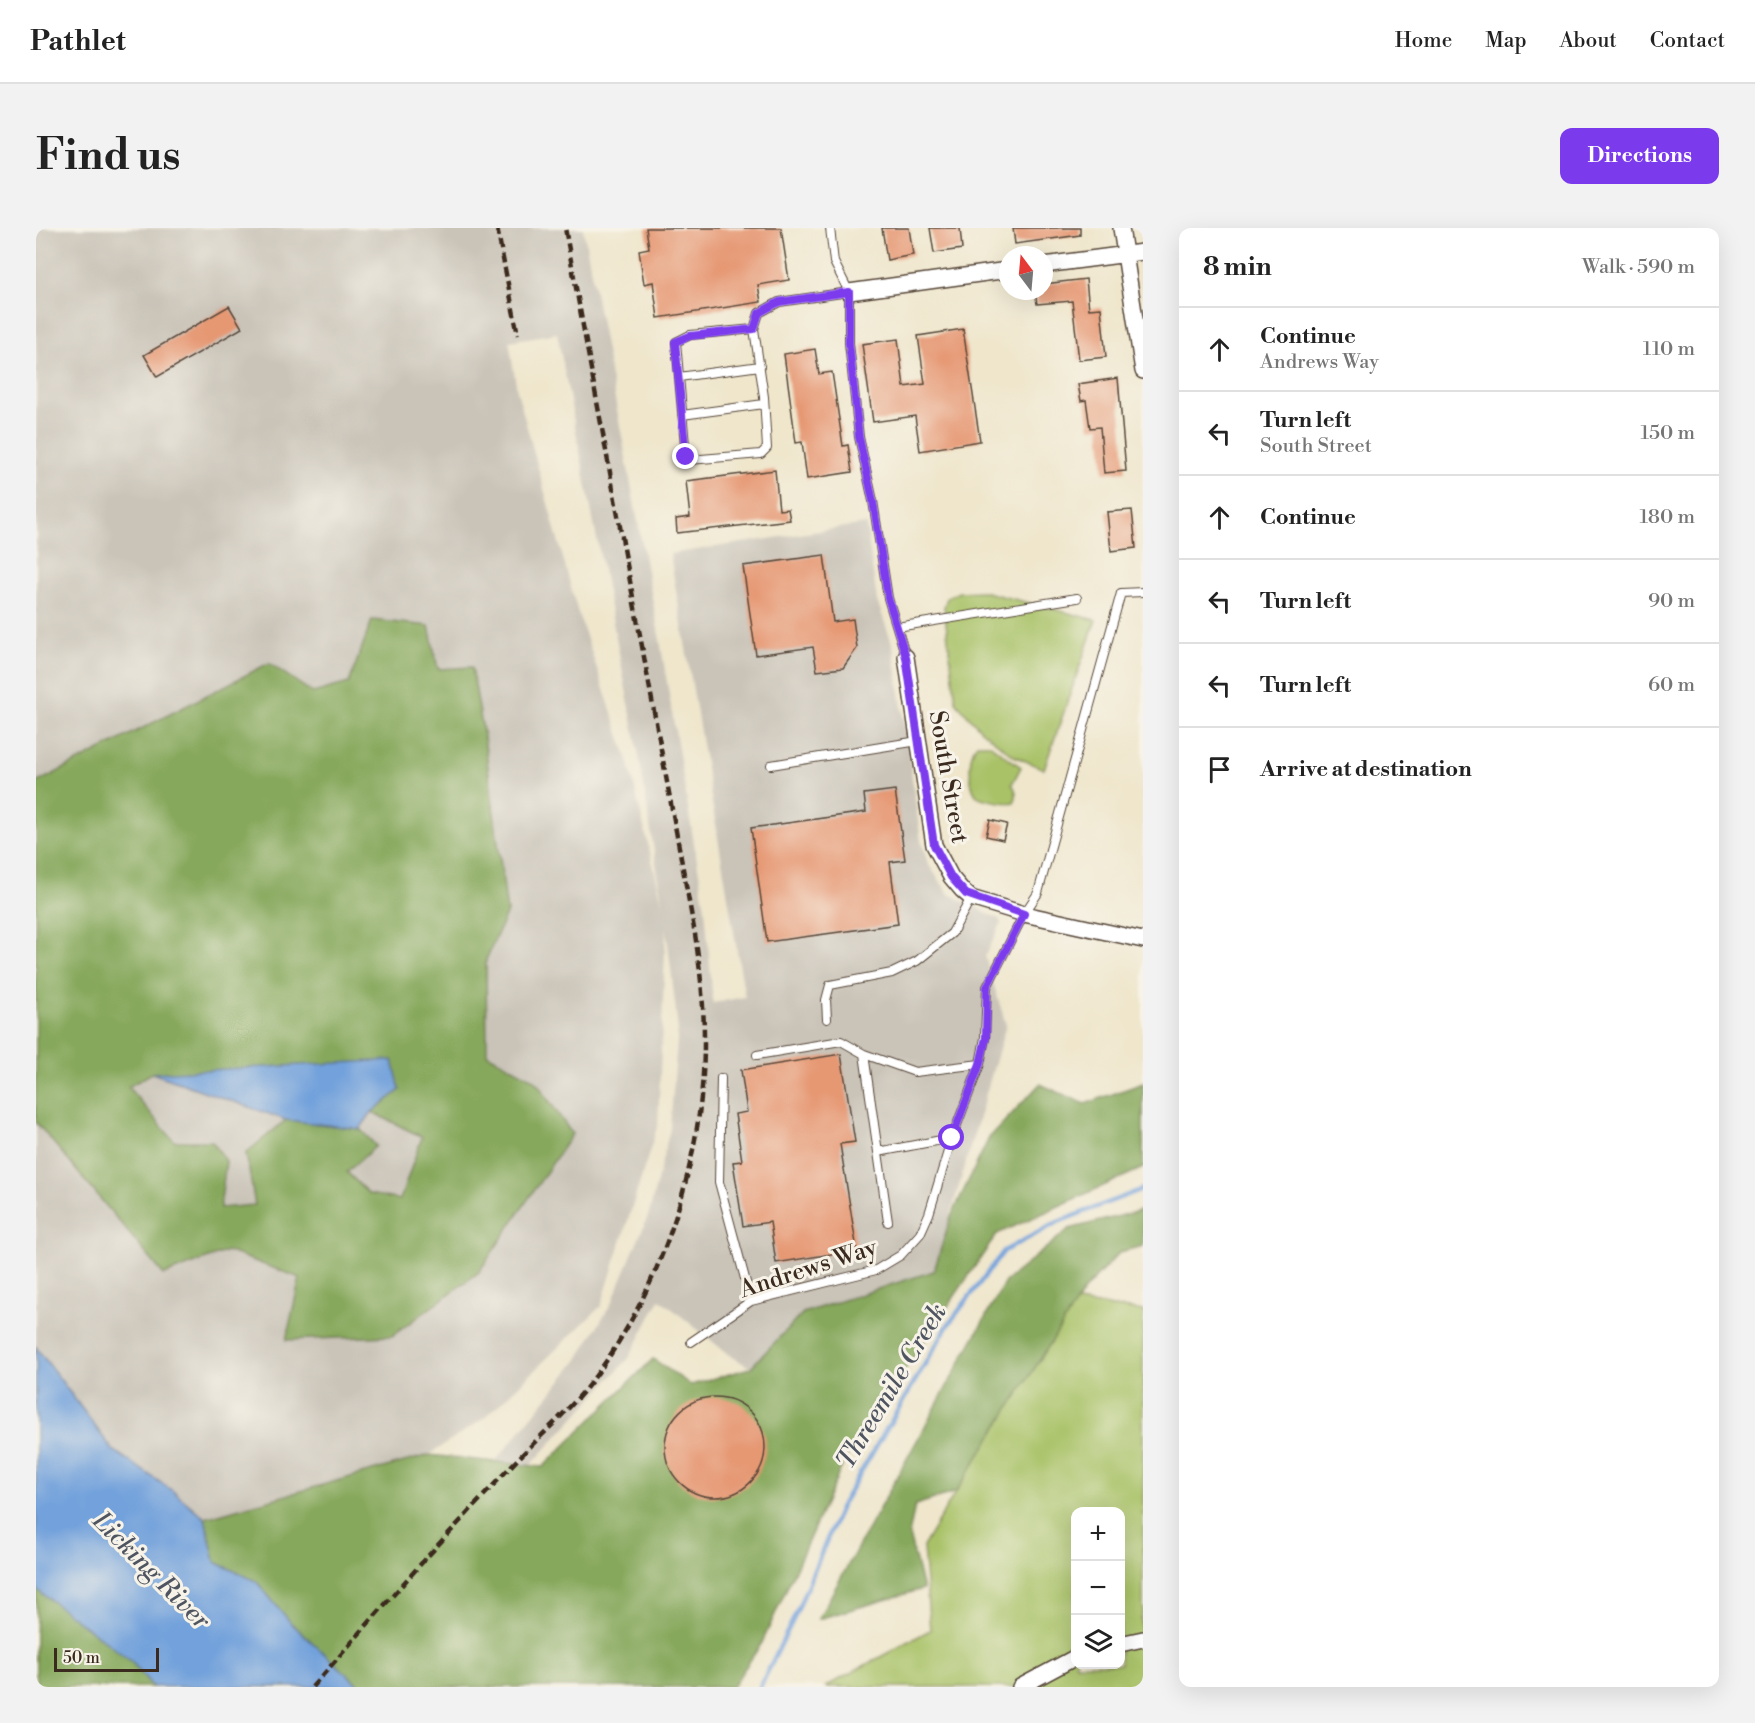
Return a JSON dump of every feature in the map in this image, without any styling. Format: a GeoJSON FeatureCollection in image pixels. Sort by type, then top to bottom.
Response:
{"type":"FeatureCollection","features":[{"type":"Feature","properties":{"kind":"street"},"geometry":{"type":"LineString","coordinates":[[1121,228],[1143,371]]}},
{"type":"Feature","properties":{"kind":"street"},"geometry":{"type":"LineString","coordinates":[[1053,264],[1143,252]]}},
{"type":"Feature","properties":{"kind":"street"},"geometry":{"type":"LineString","coordinates":[[849,292],[999,271]]}},
{"type":"Feature","properties":{"kind":"street","name":"South Street"},"geometry":{"type":"LineString","coordinates":[[906,657],[934,845],[951,877],[971,898]]}},
{"type":"Feature","properties":{"kind":"street"},"geometry":{"type":"LineString","coordinates":[[971,898],[1024,914],[1143,940]]}},
{"type":"Feature","properties":{"kind":"street"},"geometry":{"type":"LineString","coordinates":[[1125,1643],[1143,1639]]}},
{"type":"Feature","properties":{"kind":"street"},"geometry":{"type":"LineString","coordinates":[[1020,1687],[1071,1660]]}},
{"type":"Feature","properties":{"kind":"lane"},"geometry":{"type":"LineString","coordinates":[[830,228],[834,262],[849,292],[849,343],[859,437],[873,501],[888,598],[906,657]]}},
{"type":"Feature","properties":{"kind":"lane"},"geometry":{"type":"LineString","coordinates":[[754,329],[681,338],[675,342],[686,457],[689,460],[761,454],[767,448],[760,366],[754,329],[759,313],[779,302],[849,292]]}},
{"type":"Feature","properties":{"kind":"lane"},"geometry":{"type":"LineString","coordinates":[[679,376],[760,366]]}},
{"type":"Feature","properties":{"kind":"lane"},"geometry":{"type":"LineString","coordinates":[[682,415],[764,404]]}},
{"type":"Feature","properties":{"kind":"lane","name":"Andrews Way"},"geometry":{"type":"LineString","coordinates":[[691,1342],[751,1301],[876,1270],[901,1254],[920,1234],[929,1214],[952,1138],[980,1064],[986,1038],[987,987],[1024,914],[1038,893],[1121,593],[1143,591]]}},
{"type":"Feature","properties":{"kind":"lane"},"geometry":{"type":"LineString","coordinates":[[897,627],[1077,598]]}},
{"type":"Feature","properties":{"kind":"lane"},"geometry":{"type":"LineString","coordinates":[[771,765],[918,741]]}},
{"type":"Feature","properties":{"kind":"lane"},"geometry":{"type":"LineString","coordinates":[[827,1019],[826,1000],[830,985],[892,973],[917,962],[952,933],[971,898]]}},
{"type":"Feature","properties":{"kind":"lane"},"geometry":{"type":"LineString","coordinates":[[758,1055],[841,1041],[864,1054],[915,1072],[980,1064]]}},
{"type":"Feature","properties":{"kind":"lane"},"geometry":{"type":"LineString","coordinates":[[864,1054],[888,1222]]}},
{"type":"Feature","properties":{"kind":"lane"},"geometry":{"type":"LineString","coordinates":[[721,1078],[719,1182],[751,1301]]}},
{"type":"Feature","properties":{"kind":"lane"},"geometry":{"type":"LineString","coordinates":[[878,1152],[952,1138]]}},
{"type":"Feature","properties":{"kind":"shaded area"},"geometry":{"type":"Polygon","coordinates":[[[36,228],[583,228],[659,635],[705,909],[713,1003],[745,997],[670,554],[866,524],[877,601],[893,646],[921,841],[928,864],[949,894],[999,919],[1001,924],[985,956],[1006,1025],[934,1271],[803,1313],[751,1368],[728,1354],[660,1299],[629,1358],[530,1466],[495,1462],[577,1361],[612,1302],[649,1214],[670,1129],[678,1029],[666,926],[658,1124],[601,1306],[486,1417],[429,1455],[205,1518],[173,1491],[112,1449],[36,1347],[36,228]],[[557,333],[509,341],[517,391],[578,613],[628,760],[663,907],[639,756],[557,333]]]}},
{"type":"Feature","properties":{"kind":"green space"},"geometry":{"type":"Polygon","coordinates":[[[982,591],[1096,620],[1044,769],[1014,756],[981,730],[956,702],[944,607],[947,598],[959,592],[982,591]]]}},
{"type":"Feature","properties":{"kind":"green space"},"geometry":{"type":"Polygon","coordinates":[[[372,620],[429,626],[438,669],[472,667],[484,737],[507,912],[486,960],[487,1054],[535,1080],[572,1134],[479,1272],[392,1336],[286,1340],[300,1278],[227,1251],[164,1275],[36,1122],[36,783],[269,663],[313,693],[349,683],[372,620]],[[152,1073],[128,1087],[174,1141],[212,1141],[226,1161],[220,1208],[255,1205],[246,1153],[286,1120],[360,1129],[376,1146],[347,1172],[369,1194],[400,1200],[422,1137],[372,1112],[400,1090],[152,1073]]]}},
{"type":"Feature","properties":{"kind":"green space"},"geometry":{"type":"Polygon","coordinates":[[[977,744],[989,744],[1021,767],[1012,784],[1016,793],[1014,802],[995,801],[976,795],[970,769],[972,754],[977,744]]]}},
{"type":"Feature","properties":{"kind":"green space"},"geometry":{"type":"Polygon","coordinates":[[[1143,1083],[1143,1168],[997,1234],[848,1453],[762,1643],[732,1687],[361,1687],[291,1623],[256,1581],[215,1562],[205,1518],[429,1455],[543,1467],[653,1359],[691,1385],[750,1368],[803,1313],[934,1271],[950,1219],[989,1138],[1040,1084],[1085,1104],[1143,1083]]]}},
{"type":"Feature","properties":{"kind":"green space"},"geometry":{"type":"Polygon","coordinates":[[[1143,1210],[1143,1246],[1120,1252],[1085,1289],[956,1492],[915,1505],[909,1535],[923,1589],[818,1619],[1005,1282],[1069,1229],[1143,1210]]]}},
{"type":"Feature","properties":{"kind":"green space"},"geometry":{"type":"Polygon","coordinates":[[[1069,1301],[1143,1311],[1143,1611],[1141,1619],[1143,1687],[825,1687],[930,1630],[923,1547],[1069,1301]]]}},
{"type":"Feature","properties":{"kind":"green space"},"geometry":{"type":"Polygon","coordinates":[[[36,1589],[131,1661],[153,1687],[36,1687],[36,1589]]]}},
{"type":"Feature","properties":{"kind":"water"},"geometry":{"type":"Polygon","coordinates":[[[393,1060],[400,1090],[372,1112],[360,1129],[286,1120],[152,1073],[393,1060]]]}},
{"type":"Feature","properties":{"kind":"water","name":"Licking River"},"geometry":{"type":"Polygon","coordinates":[[[36,1347],[112,1449],[173,1491],[205,1518],[215,1562],[256,1581],[291,1623],[361,1687],[153,1687],[131,1661],[36,1589],[36,1347]]]}},
{"type":"Feature","properties":{"kind":"building"},"geometry":{"type":"Polygon","coordinates":[[[646,228],[781,228],[789,280],[758,285],[761,302],[658,318],[653,282],[644,284],[639,250],[649,248],[646,228]]]}},
{"type":"Feature","properties":{"kind":"building"},"geometry":{"type":"Polygon","coordinates":[[[882,228],[909,228],[913,255],[887,260],[882,228]]]}},
{"type":"Feature","properties":{"kind":"building"},"geometry":{"type":"Polygon","coordinates":[[[930,228],[960,228],[962,249],[934,253],[930,228]]]}},
{"type":"Feature","properties":{"kind":"building"},"geometry":{"type":"Polygon","coordinates":[[[1013,228],[1080,228],[1080,235],[1015,244],[1013,228]]]}},
{"type":"Feature","properties":{"kind":"building"},"geometry":{"type":"Polygon","coordinates":[[[1086,279],[1089,309],[1101,308],[1106,357],[1079,360],[1072,301],[1037,304],[1036,300],[1053,300],[1053,283],[1086,279]]]}},
{"type":"Feature","properties":{"kind":"building"},"geometry":{"type":"Polygon","coordinates":[[[229,306],[242,328],[157,377],[144,355],[229,306]]]}},
{"type":"Feature","properties":{"kind":"building"},"geometry":{"type":"Polygon","coordinates":[[[963,329],[980,441],[920,451],[915,416],[873,422],[862,344],[898,339],[904,387],[925,384],[918,336],[963,329]]]}},
{"type":"Feature","properties":{"kind":"building"},"geometry":{"type":"Polygon","coordinates":[[[815,349],[819,374],[832,372],[843,446],[848,445],[852,472],[807,479],[802,442],[796,443],[784,354],[815,349]]]}},
{"type":"Feature","properties":{"kind":"building"},"geometry":{"type":"Polygon","coordinates":[[[1118,378],[1126,471],[1104,473],[1100,427],[1090,428],[1086,400],[1081,401],[1078,384],[1118,378]]]}},
{"type":"Feature","properties":{"kind":"building"},"geometry":{"type":"Polygon","coordinates":[[[775,470],[779,510],[788,509],[790,520],[677,533],[676,519],[690,517],[686,481],[775,470]]]}},
{"type":"Feature","properties":{"kind":"building"},"geometry":{"type":"Polygon","coordinates":[[[1132,510],[1136,548],[1111,551],[1107,512],[1132,510]]]}},
{"type":"Feature","properties":{"kind":"building"},"geometry":{"type":"Polygon","coordinates":[[[824,555],[833,622],[853,619],[857,648],[843,668],[817,671],[813,647],[756,655],[743,566],[824,555]]]}},
{"type":"Feature","properties":{"kind":"building"},"geometry":{"type":"Polygon","coordinates":[[[895,790],[905,860],[890,862],[898,924],[767,942],[751,828],[866,812],[864,794],[895,790]]]}},
{"type":"Feature","properties":{"kind":"building"},"geometry":{"type":"Polygon","coordinates":[[[990,820],[1007,824],[1003,840],[986,836],[990,820]]]}},
{"type":"Feature","properties":{"kind":"building"},"geometry":{"type":"Polygon","coordinates":[[[841,1054],[855,1142],[840,1144],[857,1250],[776,1263],[770,1222],[743,1226],[733,1162],[742,1161],[735,1114],[747,1112],[741,1070],[841,1054]]]}},
{"type":"Feature","properties":{"kind":"building"},"geometry":{"type":"Polygon","coordinates":[[[715,1397],[743,1405],[757,1419],[765,1447],[757,1475],[743,1489],[715,1497],[687,1489],[673,1475],[665,1447],[673,1419],[687,1405],[715,1397]]]}},
{"type":"Feature","properties":{"kind":"waterway","name":"Threemile Creek"},"geometry":{"type":"LineString","coordinates":[[760,1687],[794,1618],[842,1504],[948,1325],[1004,1251],[1058,1222],[1143,1189]]}},
{"type":"Feature","properties":{"kind":"railway"},"geometry":{"type":"LineString","coordinates":[[497,228],[518,335]]}},
{"type":"Feature","properties":{"kind":"railway"},"geometry":{"type":"LineString","coordinates":[[312,1687],[448,1534],[566,1411],[594,1378],[619,1341],[641,1302],[660,1260],[676,1217],[697,1127],[704,1038],[695,934],[565,228]]}},
{"type":"Feature","properties":{"kind":"route"},"geometry":{"type":"LineString","coordinates":[[686,457],[675,342],[690,336],[754,329],[759,313],[779,302],[849,292],[849,343],[859,437],[873,501],[888,598],[906,657],[934,845],[951,877],[971,898],[1024,914],[987,987],[986,1038],[980,1064],[952,1138]]}}]}
